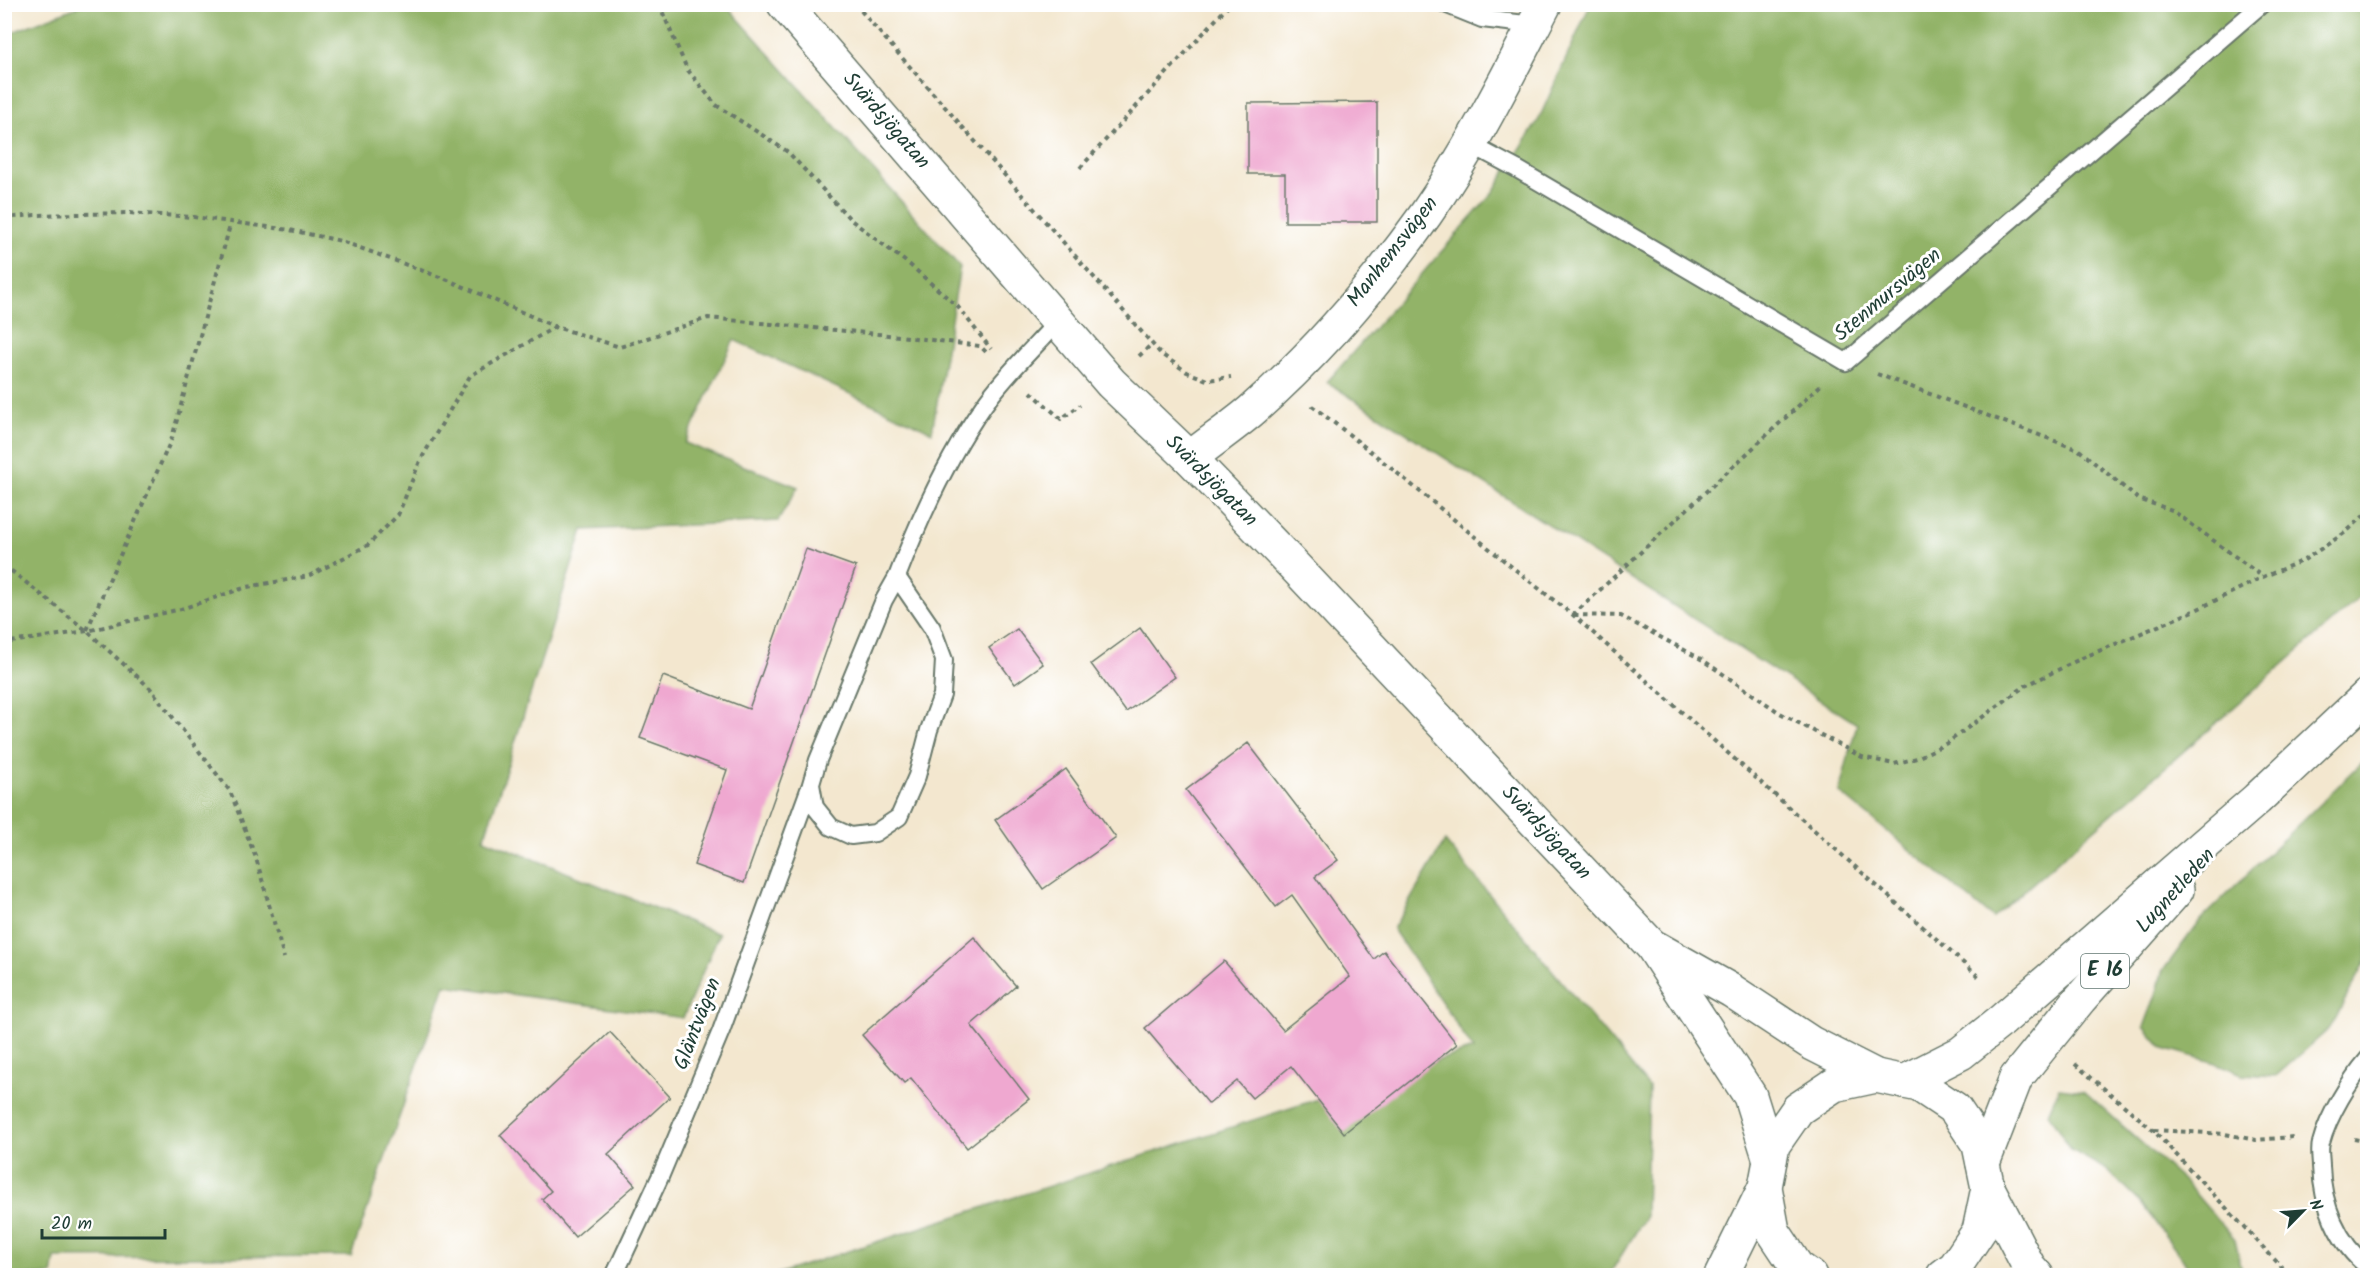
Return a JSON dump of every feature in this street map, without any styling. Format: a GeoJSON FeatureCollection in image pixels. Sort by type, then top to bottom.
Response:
{"type":"FeatureCollection","features":[{"type":"Feature","properties":{"kind":"main road","name":"Svärdsjögatan"},"geometry":{"type":"LineString","coordinates":[[784,4],[1111,383],[1190,458],[1390,666],[1652,946],[1750,1096],[1767,1174],[1773,1231],[1797,1267],[1810,1275]]}},
{"type":"Feature","properties":{"kind":"main road","name":"Manhemsvägen"},"geometry":{"type":"LineString","coordinates":[[1190,458],[1250,412],[1282,382],[1334,327],[1380,273],[1426,213],[1470,144],[1540,15]]}},
{"type":"Feature","properties":{"kind":"main road","name":"Lugnetleden"},"geometry":{"type":"LineString","coordinates":[[1890,1079],[1960,1053],[2000,1022],[2062,966],[2258,799],[2367,695]]}},
{"type":"Feature","properties":{"kind":"main road","name":"Lugnetleden"},"geometry":{"type":"LineString","coordinates":[[1986,1176],[2016,1078],[2080,999],[2258,799]]}},
{"type":"Feature","properties":{"kind":"main road","name":"Svärdsjögatan"},"geometry":{"type":"LineString","coordinates":[[1652,946],[1732,991],[1811,1043],[1890,1079],[1919,1084],[1955,1109],[1980,1145],[1986,1176]]}},
{"type":"Feature","properties":{"kind":"main road","name":"E 16"},"geometry":{"type":"LineString","coordinates":[[1721,1275],[1767,1174],[1773,1145],[1798,1109],[1834,1085],[1890,1079]]}},
{"type":"Feature","properties":{"kind":"main road","name":"E 16"},"geometry":{"type":"LineString","coordinates":[[1943,1275],[1955,1267],[1979,1231],[1986,1176]]}},
{"type":"Feature","properties":{"kind":"main road"},"geometry":{"type":"LineString","coordinates":[[1986,1176],[2029,1267],[2037,1275]]}},
{"type":"Feature","properties":{"kind":"lane"},"geometry":{"type":"LineString","coordinates":[[1445,4],[1482,19],[1540,15]]}},
{"type":"Feature","properties":{"kind":"lane","name":"Stenmursvägen"},"geometry":{"type":"LineString","coordinates":[[1470,144],[1517,169],[1846,362],[2262,4]]}},
{"type":"Feature","properties":{"kind":"lane","name":"Gläntvägen"},"geometry":{"type":"LineString","coordinates":[[614,1275],[660,1177],[721,1031],[818,760],[884,600],[897,577],[914,532],[940,476],[984,404],[1057,322]]}},
{"type":"Feature","properties":{"kind":"lane"},"geometry":{"type":"LineString","coordinates":[[811,784],[815,807],[831,827],[851,836],[874,833],[899,817],[917,776],[929,730],[942,695],[944,660],[932,628],[897,577]]}},
{"type":"Feature","properties":{"kind":"lane"},"geometry":{"type":"LineString","coordinates":[[2367,1059],[2349,1082],[2320,1144],[2321,1178],[2327,1207],[2340,1235],[2367,1267]]}},
{"type":"Feature","properties":{"kind":"path"},"geometry":{"type":"LineString","coordinates":[[659,4],[687,69],[716,105],[788,152],[851,220],[910,265],[958,307],[1010,374]]}},
{"type":"Feature","properties":{"kind":"path"},"geometry":{"type":"LineString","coordinates":[[855,4],[1161,354],[1187,372],[1207,380],[1233,377]]}},
{"type":"Feature","properties":{"kind":"path"},"geometry":{"type":"LineString","coordinates":[[1080,168],[1230,4]]}},
{"type":"Feature","properties":{"kind":"path"},"geometry":{"type":"LineString","coordinates":[[4,218],[128,213],[194,216],[290,230],[340,241],[448,280],[556,327],[620,347],[708,318],[980,346],[1061,419],[1111,383]]}},
{"type":"Feature","properties":{"kind":"path"},"geometry":{"type":"LineString","coordinates":[[87,631],[172,438],[231,222]]}},
{"type":"Feature","properties":{"kind":"path"},"geometry":{"type":"LineString","coordinates":[[4,647],[10,642],[87,631],[181,609],[247,587],[309,576],[368,545],[398,514],[420,461],[470,376],[556,327]]}},
{"type":"Feature","properties":{"kind":"path"},"geometry":{"type":"LineString","coordinates":[[1573,615],[1846,362],[2079,450],[2138,499],[2172,510],[2263,577]]}},
{"type":"Feature","properties":{"kind":"path"},"geometry":{"type":"LineString","coordinates":[[1282,382],[1364,445],[1511,568],[1573,615],[1979,977]]}},
{"type":"Feature","properties":{"kind":"path"},"geometry":{"type":"LineString","coordinates":[[1573,615],[1621,616],[1701,659],[1780,713],[1862,758],[1894,764],[1917,758],[1947,742],[2025,686],[2080,659],[2196,610],[2304,560],[2346,532],[2367,512]]}},
{"type":"Feature","properties":{"kind":"path"},"geometry":{"type":"LineString","coordinates":[[4,565],[87,631],[150,688],[230,791],[256,858],[284,958]]}},
{"type":"Feature","properties":{"kind":"path"},"geometry":{"type":"LineString","coordinates":[[2073,1063],[2153,1130],[2290,1275]]}},
{"type":"Feature","properties":{"kind":"path"},"geometry":{"type":"LineString","coordinates":[[2153,1130],[2225,1134],[2256,1140],[2324,1135]]}},
{"type":"Feature","properties":{"kind":"green space"},"geometry":{"type":"Polygon","coordinates":[[[76,5],[726,5],[960,267],[932,432],[734,340],[685,443],[798,487],[778,521],[583,530],[484,839],[719,934],[683,1018],[445,985],[351,1256],[55,1258],[52,1275],[5,1275],[5,35],[77,7],[76,5]]]}},
{"type":"Feature","properties":{"kind":"green space"},"geometry":{"type":"Polygon","coordinates":[[[1590,5],[2367,5],[2367,591],[1993,918],[1839,792],[1857,724],[1327,382],[1491,195],[1538,121],[1590,5]]]}},
{"type":"Feature","properties":{"kind":"green space"},"geometry":{"type":"Polygon","coordinates":[[[2367,758],[2367,959],[2330,1028],[2276,1076],[2242,1074],[2216,1063],[2161,1047],[2144,1027],[2162,972],[2201,919],[2367,758]]]}},
{"type":"Feature","properties":{"kind":"green space"},"geometry":{"type":"Polygon","coordinates":[[[1445,841],[1649,1087],[1646,1216],[1609,1275],[771,1276],[1473,1049],[1393,929],[1445,841]]]}},
{"type":"Feature","properties":{"kind":"green space"},"geometry":{"type":"Polygon","coordinates":[[[2059,1088],[2084,1091],[2187,1184],[2235,1240],[2243,1275],[2192,1275],[2141,1203],[2107,1170],[2071,1150],[2048,1113],[2059,1088]]]}},
{"type":"Feature","properties":{"kind":"building"},"geometry":{"type":"Polygon","coordinates":[[[1377,102],[1377,222],[1285,222],[1285,174],[1248,174],[1248,103],[1377,102]]]}},
{"type":"Feature","properties":{"kind":"building"},"geometry":{"type":"Polygon","coordinates":[[[806,549],[856,567],[744,883],[694,865],[727,770],[640,738],[663,676],[749,709],[806,549]]]}},
{"type":"Feature","properties":{"kind":"building"},"geometry":{"type":"Polygon","coordinates":[[[1140,628],[1175,677],[1126,712],[1091,664],[1140,628]]]}},
{"type":"Feature","properties":{"kind":"building"},"geometry":{"type":"Polygon","coordinates":[[[1017,629],[1043,664],[1015,684],[989,648],[1017,629]]]}},
{"type":"Feature","properties":{"kind":"building"},"geometry":{"type":"Polygon","coordinates":[[[1248,743],[1338,860],[1315,877],[1374,959],[1384,951],[1457,1044],[1344,1133],[1291,1066],[1252,1098],[1237,1081],[1209,1104],[1145,1028],[1224,961],[1283,1030],[1350,977],[1292,895],[1276,907],[1186,790],[1248,743]]]}},
{"type":"Feature","properties":{"kind":"building"},"geometry":{"type":"Polygon","coordinates":[[[1066,769],[1116,838],[1043,889],[995,820],[1066,769]]]}},
{"type":"Feature","properties":{"kind":"building"},"geometry":{"type":"Polygon","coordinates":[[[974,937],[1016,986],[971,1025],[1029,1099],[967,1148],[911,1078],[904,1083],[862,1035],[974,937]]]}},
{"type":"Feature","properties":{"kind":"building"},"geometry":{"type":"Polygon","coordinates":[[[610,1032],[670,1097],[608,1154],[635,1185],[575,1237],[542,1199],[551,1191],[500,1135],[610,1032]]]}}]}
